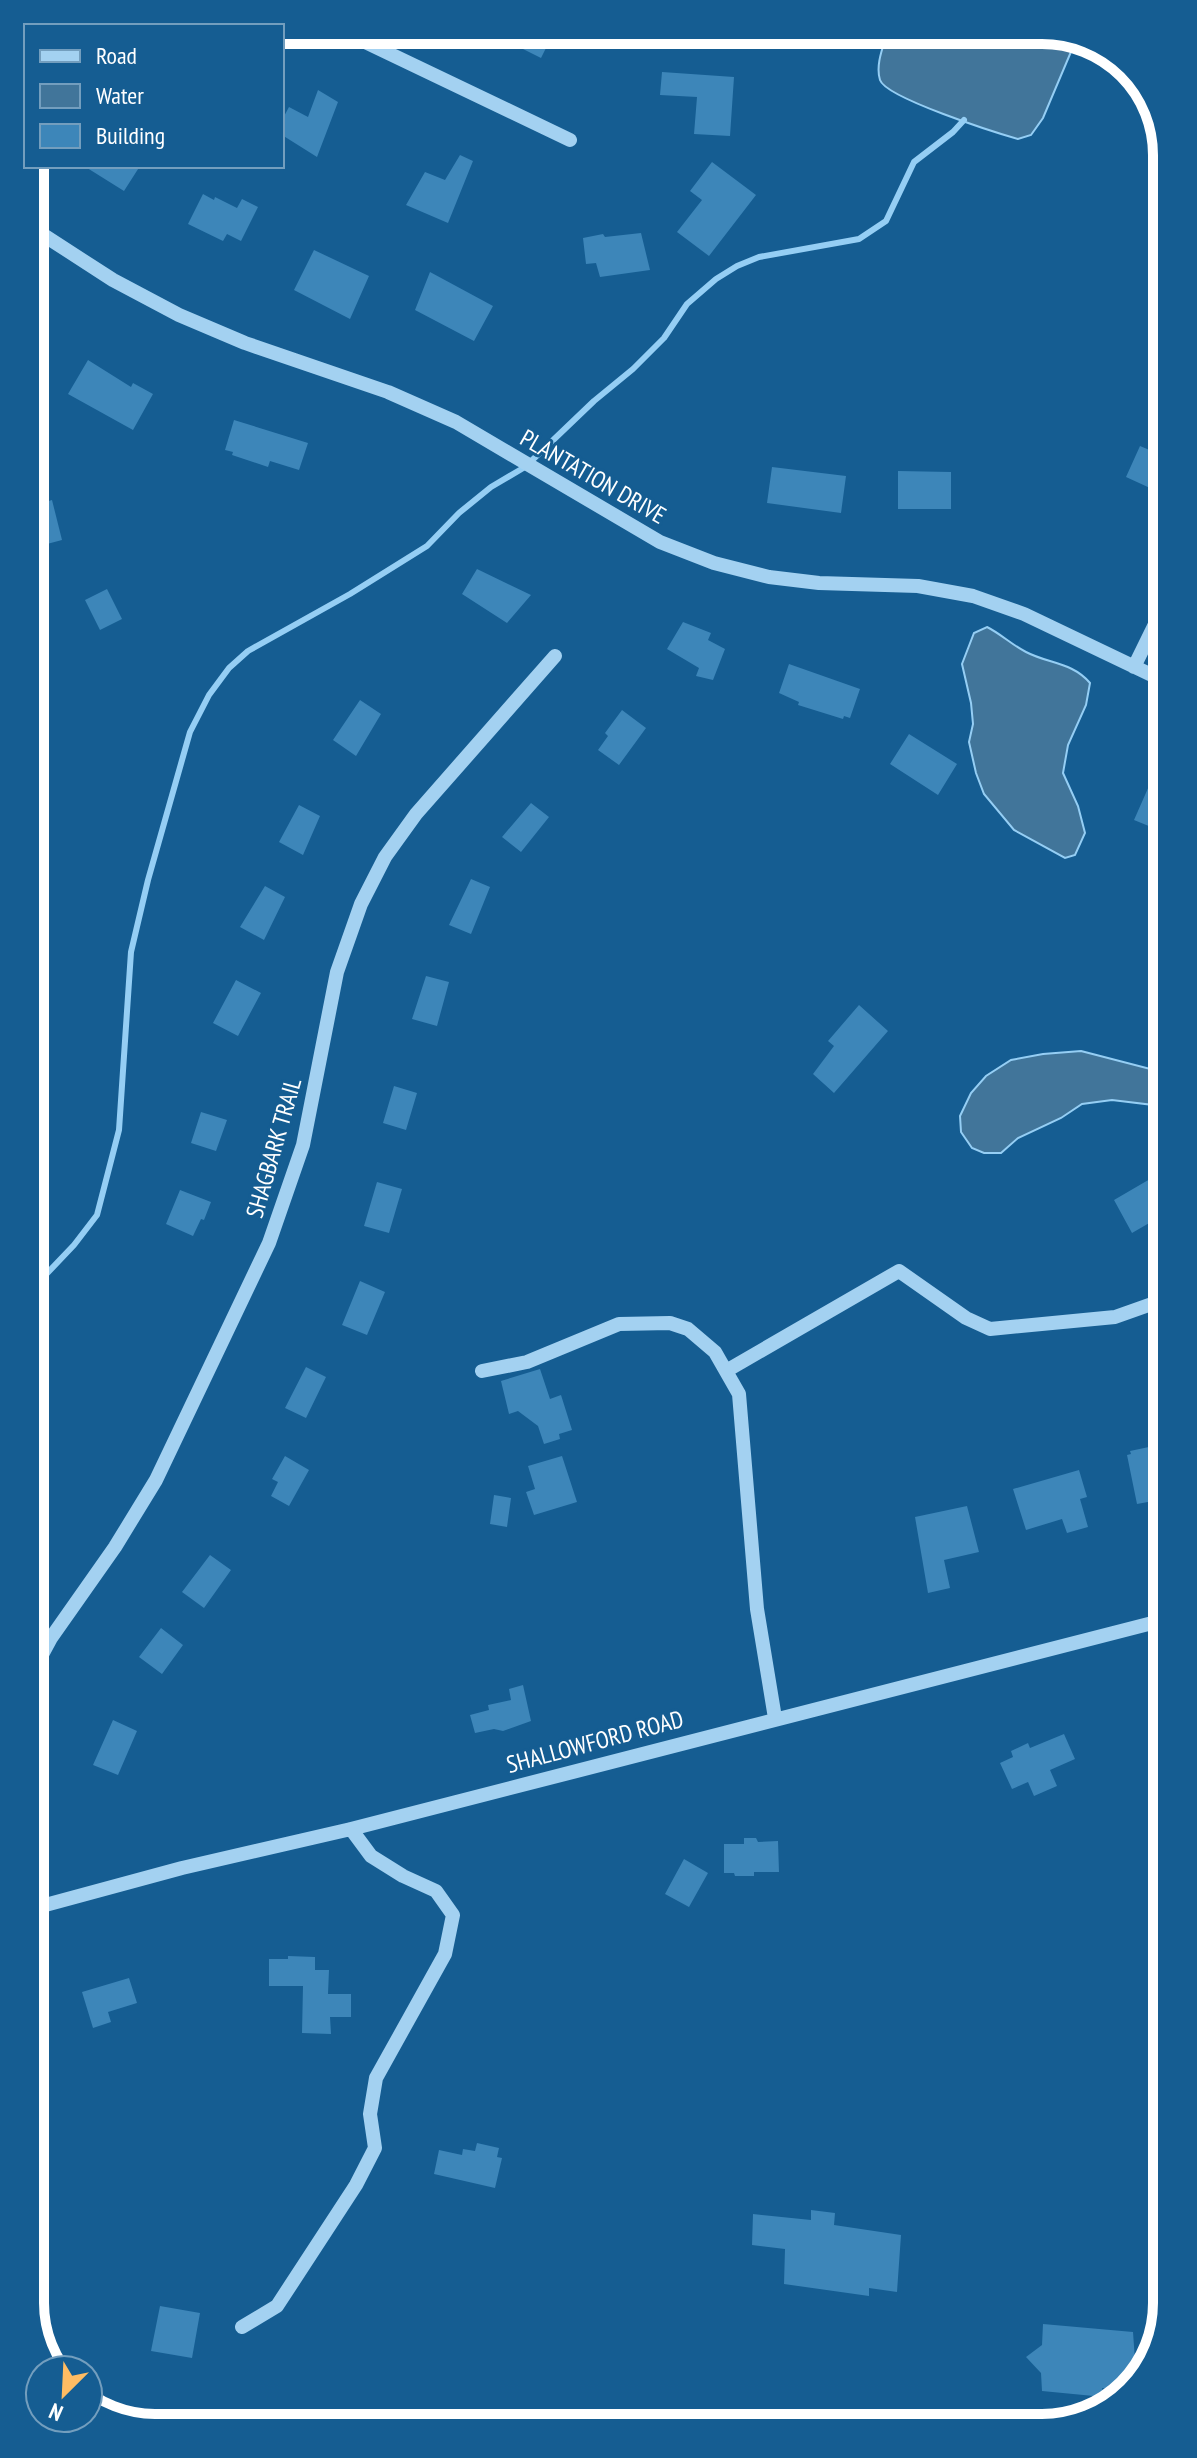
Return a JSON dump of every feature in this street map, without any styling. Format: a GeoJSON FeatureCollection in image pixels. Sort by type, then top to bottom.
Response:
{"type":"FeatureCollection","features":[{"type":"Feature","properties":{"kind":"street"},"geometry":{"type":"LineString","coordinates":[[369,44],[570,140]]}},
{"type":"Feature","properties":{"kind":"street","name":"PLANTATION DRIVE"},"geometry":{"type":"LineString","coordinates":[[44,235],[113,280],[179,315],[245,343],[388,392],[456,422],[660,542],[714,563],[769,577],[819,583],[918,586],[973,596],[1024,614],[1153,676]]}},
{"type":"Feature","properties":{"kind":"street"},"geometry":{"type":"LineString","coordinates":[[1134,667],[1153,628]]}},
{"type":"Feature","properties":{"kind":"street","name":"SHAGBARK TRAIL"},"geometry":{"type":"LineString","coordinates":[[44,1651],[115,1547],[156,1480],[269,1243],[303,1145],[337,972],[361,904],[385,857],[416,814],[555,656]]}},
{"type":"Feature","properties":{"kind":"street"},"geometry":{"type":"LineString","coordinates":[[726,1371],[899,1271],[966,1318],[990,1329],[1115,1317],[1153,1304]]}},
{"type":"Feature","properties":{"kind":"street"},"geometry":{"type":"LineString","coordinates":[[482,1371],[527,1362],[619,1324],[670,1323],[688,1329],[715,1352],[739,1394],[757,1609],[775,1718]]}},
{"type":"Feature","properties":{"kind":"street","name":"SHALLOWFORD ROAD"},"geometry":{"type":"LineString","coordinates":[[44,1900],[351,1829],[1153,1623]]}},
{"type":"Feature","properties":{"kind":"street"},"geometry":{"type":"LineString","coordinates":[[242,2327],[277,2306],[356,2185],[375,2148],[370,2114],[376,2078],[445,1954],[453,1915],[436,1891],[403,1876],[371,1856],[351,1829]]}},
{"type":"Feature","properties":{"kind":"water"},"geometry":{"type":"Polygon","coordinates":[[[884,44],[1049,44],[1072,48],[1043,118],[1031,135],[1018,139],[943,114],[901,96],[880,80],[884,44]]]}},
{"type":"Feature","properties":{"kind":"water"},"geometry":{"type":"Polygon","coordinates":[[[987,627],[1026,652],[1076,671],[1090,683],[1086,705],[1068,745],[1063,773],[1078,806],[1085,833],[1075,855],[1065,858],[1014,830],[984,794],[969,742],[973,724],[962,664],[974,633],[987,627]]]}},
{"type":"Feature","properties":{"kind":"water"},"geometry":{"type":"Polygon","coordinates":[[[1081,1051],[1153,1070],[1153,1105],[1112,1100],[1082,1104],[1061,1118],[1018,1138],[1001,1153],[984,1153],[972,1148],[961,1132],[960,1116],[971,1093],[986,1076],[1011,1060],[1081,1051]]]}},
{"type":"Feature","properties":{"kind":"building"},"geometry":{"type":"Polygon","coordinates":[[[513,44],[548,44],[541,58],[513,44]]]}},
{"type":"Feature","properties":{"kind":"building"},"geometry":{"type":"Polygon","coordinates":[[[662,72],[734,77],[730,136],[694,134],[697,97],[660,95],[662,72]]]}},
{"type":"Feature","properties":{"kind":"building"},"geometry":{"type":"Polygon","coordinates":[[[318,90],[338,102],[317,157],[284,136],[284,116],[289,107],[308,117],[318,90]]]}},
{"type":"Feature","properties":{"kind":"building"},"geometry":{"type":"Polygon","coordinates":[[[460,155],[473,161],[448,223],[406,205],[425,172],[445,180],[460,155]]]}},
{"type":"Feature","properties":{"kind":"building"},"geometry":{"type":"Polygon","coordinates":[[[712,162],[756,195],[709,256],[677,232],[702,200],[690,191],[712,162]]]}},
{"type":"Feature","properties":{"kind":"building"},"geometry":{"type":"Polygon","coordinates":[[[87,168],[139,168],[124,191],[87,168]]]}},
{"type":"Feature","properties":{"kind":"building"},"geometry":{"type":"Polygon","coordinates":[[[203,194],[237,208],[242,199],[258,207],[241,241],[227,234],[223,241],[188,224],[203,194]]]}},
{"type":"Feature","properties":{"kind":"building"},"geometry":{"type":"Polygon","coordinates":[[[641,233],[650,270],[600,277],[596,263],[586,264],[583,238],[641,233]]]}},
{"type":"Feature","properties":{"kind":"building"},"geometry":{"type":"Polygon","coordinates":[[[314,250],[369,276],[350,319],[294,290],[314,250]]]}},
{"type":"Feature","properties":{"kind":"building"},"geometry":{"type":"Polygon","coordinates":[[[430,272],[493,306],[474,341],[415,310],[430,272]]]}},
{"type":"Feature","properties":{"kind":"building"},"geometry":{"type":"Polygon","coordinates":[[[88,360],[131,387],[133,383],[153,394],[133,430],[68,394],[88,360]]]}},
{"type":"Feature","properties":{"kind":"building"},"geometry":{"type":"Polygon","coordinates":[[[234,420],[308,443],[299,470],[270,461],[268,467],[225,450],[234,420]]]}},
{"type":"Feature","properties":{"kind":"building"},"geometry":{"type":"Polygon","coordinates":[[[1140,446],[1153,451],[1153,481],[1150,488],[1126,477],[1140,446]]]}},
{"type":"Feature","properties":{"kind":"building"},"geometry":{"type":"Polygon","coordinates":[[[772,467],[846,476],[841,513],[767,503],[772,467]]]}},
{"type":"Feature","properties":{"kind":"building"},"geometry":{"type":"Polygon","coordinates":[[[898,471],[951,472],[951,509],[898,509],[898,471]]]}},
{"type":"Feature","properties":{"kind":"building"},"geometry":{"type":"Polygon","coordinates":[[[52,500],[62,540],[44,545],[44,502],[52,500]]]}},
{"type":"Feature","properties":{"kind":"building"},"geometry":{"type":"Polygon","coordinates":[[[477,569],[531,595],[507,623],[462,594],[477,569]]]}},
{"type":"Feature","properties":{"kind":"building"},"geometry":{"type":"Polygon","coordinates":[[[107,589],[122,619],[100,630],[85,600],[107,589]]]}},
{"type":"Feature","properties":{"kind":"building"},"geometry":{"type":"Polygon","coordinates":[[[683,622],[711,633],[708,640],[725,649],[713,680],[696,676],[699,668],[667,649],[683,622]]]}},
{"type":"Feature","properties":{"kind":"building"},"geometry":{"type":"Polygon","coordinates":[[[789,664],[860,689],[850,718],[844,716],[843,719],[798,705],[799,702],[779,693],[789,664]]]}},
{"type":"Feature","properties":{"kind":"building"},"geometry":{"type":"Polygon","coordinates":[[[360,700],[381,714],[356,756],[333,740],[360,700]]]}},
{"type":"Feature","properties":{"kind":"building"},"geometry":{"type":"Polygon","coordinates":[[[622,710],[646,728],[619,765],[598,750],[608,736],[605,733],[622,710]]]}},
{"type":"Feature","properties":{"kind":"building"},"geometry":{"type":"Polygon","coordinates":[[[909,734],[957,764],[938,795],[890,764],[909,734]]]}},
{"type":"Feature","properties":{"kind":"building"},"geometry":{"type":"Polygon","coordinates":[[[1153,777],[1153,828],[1134,820],[1153,777]]]}},
{"type":"Feature","properties":{"kind":"building"},"geometry":{"type":"Polygon","coordinates":[[[531,803],[549,817],[521,852],[502,837],[531,803]]]}},
{"type":"Feature","properties":{"kind":"building"},"geometry":{"type":"Polygon","coordinates":[[[299,805],[320,816],[303,855],[279,842],[299,805]]]}},
{"type":"Feature","properties":{"kind":"building"},"geometry":{"type":"Polygon","coordinates":[[[471,879],[490,887],[471,934],[449,925],[471,879]]]}},
{"type":"Feature","properties":{"kind":"building"},"geometry":{"type":"Polygon","coordinates":[[[265,886],[285,897],[264,940],[240,927],[265,886]]]}},
{"type":"Feature","properties":{"kind":"building"},"geometry":{"type":"Polygon","coordinates":[[[426,976],[449,982],[437,1026],[412,1019],[426,976]]]}},
{"type":"Feature","properties":{"kind":"building"},"geometry":{"type":"Polygon","coordinates":[[[236,980],[261,993],[238,1036],[213,1023],[236,980]]]}},
{"type":"Feature","properties":{"kind":"building"},"geometry":{"type":"Polygon","coordinates":[[[859,1005],[888,1031],[834,1093],[813,1074],[834,1046],[828,1041],[859,1005]]]}},
{"type":"Feature","properties":{"kind":"building"},"geometry":{"type":"Polygon","coordinates":[[[394,1086],[417,1093],[406,1130],[383,1123],[394,1086]]]}},
{"type":"Feature","properties":{"kind":"building"},"geometry":{"type":"Polygon","coordinates":[[[201,1112],[227,1120],[216,1151],[191,1143],[201,1112]]]}},
{"type":"Feature","properties":{"kind":"building"},"geometry":{"type":"Polygon","coordinates":[[[1153,1177],[1153,1213],[1148,1216],[1151,1222],[1132,1233],[1114,1200],[1153,1177]]]}},
{"type":"Feature","properties":{"kind":"building"},"geometry":{"type":"Polygon","coordinates":[[[377,1182],[402,1189],[389,1233],[364,1226],[377,1182]]]}},
{"type":"Feature","properties":{"kind":"building"},"geometry":{"type":"Polygon","coordinates":[[[180,1190],[211,1202],[193,1236],[166,1224],[180,1190]]]}},
{"type":"Feature","properties":{"kind":"building"},"geometry":{"type":"Polygon","coordinates":[[[360,1281],[385,1292],[367,1335],[342,1325],[360,1281]]]}},
{"type":"Feature","properties":{"kind":"building"},"geometry":{"type":"Polygon","coordinates":[[[306,1367],[326,1377],[306,1418],[285,1408],[306,1367]]]}},
{"type":"Feature","properties":{"kind":"building"},"geometry":{"type":"Polygon","coordinates":[[[540,1369],[550,1399],[561,1395],[572,1430],[559,1434],[560,1439],[544,1444],[538,1426],[518,1411],[509,1414],[501,1381],[540,1369]]]}},
{"type":"Feature","properties":{"kind":"building"},"geometry":{"type":"Polygon","coordinates":[[[1153,1446],[1153,1501],[1137,1504],[1127,1455],[1131,1454],[1130,1451],[1153,1446]]]}},
{"type":"Feature","properties":{"kind":"building"},"geometry":{"type":"Polygon","coordinates":[[[285,1456],[309,1470],[289,1506],[271,1496],[278,1482],[272,1479],[285,1456]]]}},
{"type":"Feature","properties":{"kind":"building"},"geometry":{"type":"Polygon","coordinates":[[[562,1456],[577,1502],[534,1515],[526,1492],[535,1489],[528,1466],[562,1456]]]}},
{"type":"Feature","properties":{"kind":"building"},"geometry":{"type":"Polygon","coordinates":[[[1079,1470],[1087,1497],[1080,1499],[1088,1527],[1067,1533],[1062,1519],[1026,1530],[1013,1489],[1079,1470]]]}},
{"type":"Feature","properties":{"kind":"building"},"geometry":{"type":"Polygon","coordinates":[[[494,1495],[511,1498],[507,1527],[490,1524],[494,1495]]]}},
{"type":"Feature","properties":{"kind":"building"},"geometry":{"type":"Polygon","coordinates":[[[967,1506],[979,1552],[944,1560],[950,1588],[928,1593],[915,1517],[967,1506]]]}},
{"type":"Feature","properties":{"kind":"building"},"geometry":{"type":"Polygon","coordinates":[[[210,1555],[231,1570],[204,1608],[182,1592],[210,1555]]]}},
{"type":"Feature","properties":{"kind":"building"},"geometry":{"type":"Polygon","coordinates":[[[161,1628],[183,1645],[162,1674],[139,1657],[161,1628]]]}},
{"type":"Feature","properties":{"kind":"building"},"geometry":{"type":"Polygon","coordinates":[[[523,1685],[531,1721],[503,1731],[494,1729],[475,1733],[470,1715],[489,1710],[488,1705],[511,1700],[509,1689],[523,1685]]]}},
{"type":"Feature","properties":{"kind":"building"},"geometry":{"type":"Polygon","coordinates":[[[113,1720],[137,1731],[118,1775],[93,1765],[113,1720]]]}},
{"type":"Feature","properties":{"kind":"building"},"geometry":{"type":"Polygon","coordinates":[[[1064,1734],[1075,1759],[1050,1770],[1057,1786],[1034,1796],[1028,1782],[1012,1789],[1000,1763],[1013,1757],[1011,1751],[1028,1743],[1030,1748],[1064,1734]]]}},
{"type":"Feature","properties":{"kind":"building"},"geometry":{"type":"Polygon","coordinates":[[[744,1838],[756,1838],[758,1842],[778,1841],[779,1872],[754,1872],[754,1876],[724,1873],[724,1844],[744,1844],[744,1838]]]}},
{"type":"Feature","properties":{"kind":"building"},"geometry":{"type":"Polygon","coordinates":[[[684,1859],[708,1873],[689,1907],[665,1894],[684,1859]]]}},
{"type":"Feature","properties":{"kind":"building"},"geometry":{"type":"Polygon","coordinates":[[[288,1956],[315,1957],[315,1970],[329,1970],[328,1994],[351,1994],[351,2017],[330,2017],[331,2034],[302,2033],[303,1986],[269,1986],[269,1959],[288,1959],[288,1956]]]}},
{"type":"Feature","properties":{"kind":"building"},"geometry":{"type":"Polygon","coordinates":[[[129,1978],[137,2003],[108,2012],[111,2022],[93,2028],[82,1992],[129,1978]]]}},
{"type":"Feature","properties":{"kind":"building"},"geometry":{"type":"Polygon","coordinates":[[[477,2143],[499,2148],[497,2157],[502,2158],[495,2188],[434,2174],[439,2150],[462,2155],[463,2149],[475,2151],[477,2143]]]}},
{"type":"Feature","properties":{"kind":"building"},"geometry":{"type":"Polygon","coordinates":[[[811,2210],[835,2213],[834,2225],[901,2235],[897,2292],[869,2288],[869,2296],[784,2284],[785,2249],[752,2245],[753,2214],[811,2220],[811,2210]]]}},
{"type":"Feature","properties":{"kind":"building"},"geometry":{"type":"Polygon","coordinates":[[[160,2306],[200,2313],[192,2358],[151,2351],[160,2306]]]}},
{"type":"Feature","properties":{"kind":"building"},"geometry":{"type":"Polygon","coordinates":[[[1043,2324],[1133,2332],[1137,2360],[1112,2389],[1102,2388],[1101,2397],[1042,2391],[1041,2373],[1026,2357],[1042,2345],[1043,2324]]]}},
{"type":"Feature","properties":{"kind":"waterway"},"geometry":{"type":"LineString","coordinates":[[44,1277],[97,1215],[119,1130],[131,952],[148,880],[190,732],[209,695],[229,668],[248,651],[350,594],[427,546],[459,513],[491,487],[525,467],[594,401],[633,369],[664,338],[687,304],[716,279],[759,257],[859,239],[886,221],[914,162],[964,120]]}}]}
